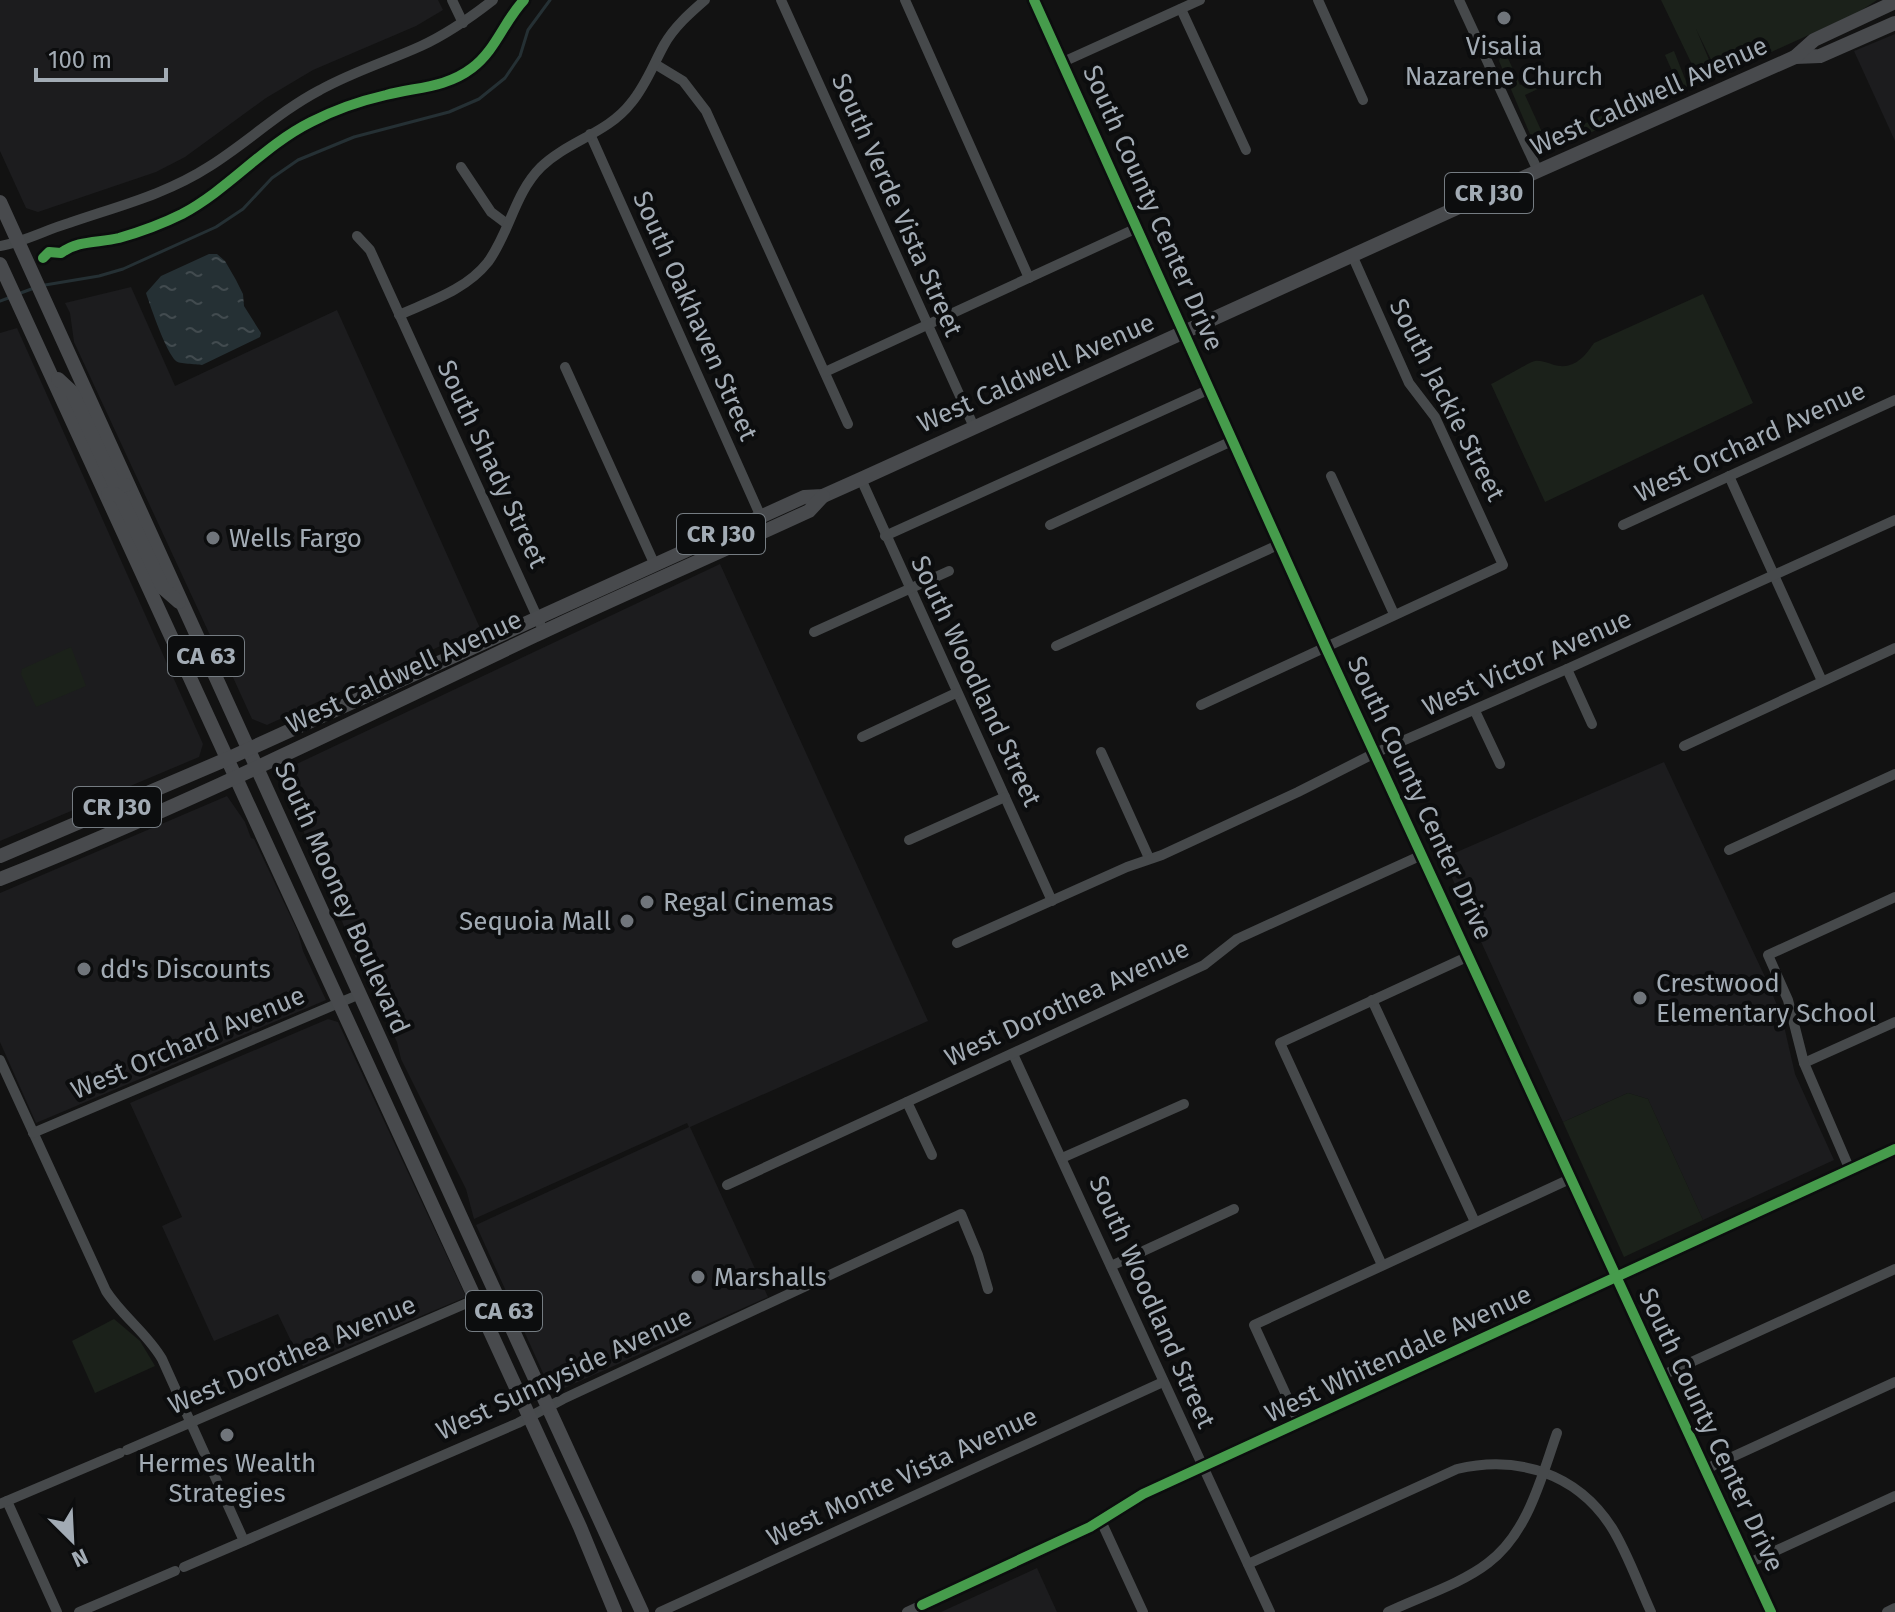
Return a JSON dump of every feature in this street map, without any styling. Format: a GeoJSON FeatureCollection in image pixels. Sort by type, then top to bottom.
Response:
{"type":"FeatureCollection","features":[{"type":"Feature","properties":{"kind":"main road","name":"West Caldwell Avenue"},"geometry":{"type":"LineString","coordinates":[[0,856],[227,759],[804,497],[823,496],[861,479],[1795,57],[1814,40],[1895,2]]}},
{"type":"Feature","properties":{"kind":"main road"},"geometry":{"type":"LineString","coordinates":[[1872,33],[1877,22],[1895,14]]}},
{"type":"Feature","properties":{"kind":"main road","name":"West Caldwell Avenue"},"geometry":{"type":"LineString","coordinates":[[1795,57],[1820,56],[1895,23]]}},
{"type":"Feature","properties":{"kind":"main road","name":"South Mooney Boulevard"},"geometry":{"type":"LineString","coordinates":[[0,202],[126,485],[642,1612]]}},
{"type":"Feature","properties":{"kind":"main road","name":"South Mooney Boulevard"},"geometry":{"type":"LineString","coordinates":[[0,262],[580,1527],[615,1612]]}},
{"type":"Feature","properties":{"kind":"main road"},"geometry":{"type":"LineString","coordinates":[[49,370],[72,392],[113,481],[126,485]]}},
{"type":"Feature","properties":{"kind":"main road"},"geometry":{"type":"LineString","coordinates":[[108,494],[121,498],[163,588],[182,604]]}},
{"type":"Feature","properties":{"kind":"main road","name":"West Caldwell Avenue"},"geometry":{"type":"LineString","coordinates":[[0,879],[236,778],[391,707],[544,632],[809,511],[823,496]]}},
{"type":"Feature","properties":{"kind":"main road"},"geometry":{"type":"LineString","coordinates":[[682,569],[698,554],[757,527],[761,524],[761,517]]}},
{"type":"Feature","properties":{"kind":"street"},"geometry":{"type":"LineString","coordinates":[[452,0],[463,23]]}},
{"type":"Feature","properties":{"kind":"street"},"geometry":{"type":"LineString","coordinates":[[0,246],[19,243],[66,223],[137,203],[171,188],[223,158],[294,105],[423,45],[463,23],[493,0]]}},
{"type":"Feature","properties":{"kind":"street"},"geometry":{"type":"LineString","coordinates":[[399,315],[469,281],[490,260],[526,185],[556,154],[607,125],[628,108],[644,87],[664,44],[676,27],[705,0]]}},
{"type":"Feature","properties":{"kind":"street","name":"South Verde Vista Street"},"geometry":{"type":"LineString","coordinates":[[781,0],[974,427]]}},
{"type":"Feature","properties":{"kind":"street"},"geometry":{"type":"LineString","coordinates":[[905,0],[1029,278]]}},
{"type":"Feature","properties":{"kind":"street","name":"South County Center Drive"},"geometry":{"type":"LineString","coordinates":[[1034,0],[1325,646],[1771,1612]]}},
{"type":"Feature","properties":{"kind":"street"},"geometry":{"type":"LineString","coordinates":[[1063,62],[1200,0]]}},
{"type":"Feature","properties":{"kind":"street"},"geometry":{"type":"LineString","coordinates":[[1318,0],[1363,100]]}},
{"type":"Feature","properties":{"kind":"street"},"geometry":{"type":"LineString","coordinates":[[1459,0],[1538,171]]}},
{"type":"Feature","properties":{"kind":"street"},"geometry":{"type":"LineString","coordinates":[[1181,9],[1246,150]]}},
{"type":"Feature","properties":{"kind":"street"},"geometry":{"type":"LineString","coordinates":[[655,64],[683,81],[706,111],[848,424]]}},
{"type":"Feature","properties":{"kind":"street","name":"South Oakhaven Street"},"geometry":{"type":"LineString","coordinates":[[590,134],[761,517]]}},
{"type":"Feature","properties":{"kind":"street"},"geometry":{"type":"LineString","coordinates":[[461,167],[491,212],[507,224]]}},
{"type":"Feature","properties":{"kind":"street"},"geometry":{"type":"LineString","coordinates":[[825,372],[1137,228]]}},
{"type":"Feature","properties":{"kind":"street","name":"South Shady Street"},"geometry":{"type":"LineString","coordinates":[[357,236],[370,250],[544,632]]}},
{"type":"Feature","properties":{"kind":"street"},"geometry":{"type":"LineString","coordinates":[[0,262],[19,243]]}},
{"type":"Feature","properties":{"kind":"street","name":"South Jackie Street"},"geometry":{"type":"LineString","coordinates":[[1352,255],[1409,383],[1435,417],[1503,565],[1394,614]]}},
{"type":"Feature","properties":{"kind":"street"},"geometry":{"type":"LineString","coordinates":[[565,367],[654,563]]}},
{"type":"Feature","properties":{"kind":"street"},"geometry":{"type":"LineString","coordinates":[[885,536],[1210,389]]}},
{"type":"Feature","properties":{"kind":"street","name":"West Orchard Avenue"},"geometry":{"type":"LineString","coordinates":[[1623,525],[1895,400]]}},
{"type":"Feature","properties":{"kind":"street"},"geometry":{"type":"LineString","coordinates":[[1050,525],[1234,440]]}},
{"type":"Feature","properties":{"kind":"street"},"geometry":{"type":"LineString","coordinates":[[1201,705],[1394,614],[1331,476]]}},
{"type":"Feature","properties":{"kind":"street"},"geometry":{"type":"LineString","coordinates":[[1729,476],[1822,681]]}},
{"type":"Feature","properties":{"kind":"street","name":"South Woodland Street"},"geometry":{"type":"LineString","coordinates":[[861,479],[1052,901]]}},
{"type":"Feature","properties":{"kind":"street","name":"West Victor Avenue"},"geometry":{"type":"LineString","coordinates":[[957,943],[1298,792],[1375,753],[1475,711],[1895,520]]}},
{"type":"Feature","properties":{"kind":"street"},"geometry":{"type":"LineString","coordinates":[[1056,646],[1280,544]]}},
{"type":"Feature","properties":{"kind":"street"},"geometry":{"type":"LineString","coordinates":[[814,632],[949,571]]}},
{"type":"Feature","properties":{"kind":"street"},"geometry":{"type":"LineString","coordinates":[[1684,746],[1894,650]]}},
{"type":"Feature","properties":{"kind":"street"},"geometry":{"type":"LineString","coordinates":[[1567,669],[1592,724]]}},
{"type":"Feature","properties":{"kind":"street"},"geometry":{"type":"LineString","coordinates":[[862,737],[956,693]]}},
{"type":"Feature","properties":{"kind":"street"},"geometry":{"type":"LineString","coordinates":[[1475,711],[1500,764]]}},
{"type":"Feature","properties":{"kind":"street"},"geometry":{"type":"LineString","coordinates":[[1101,752],[1149,858]]}},
{"type":"Feature","properties":{"kind":"street"},"geometry":{"type":"LineString","coordinates":[[1729,850],[1895,774]]}},
{"type":"Feature","properties":{"kind":"street"},"geometry":{"type":"LineString","coordinates":[[909,840],[1005,797]]}},
{"type":"Feature","properties":{"kind":"street","name":"West Dorothea Avenue"},"geometry":{"type":"LineString","coordinates":[[727,1185],[1204,965],[1237,939],[1422,855]]}},
{"type":"Feature","properties":{"kind":"street"},"geometry":{"type":"LineString","coordinates":[[1850,1170],[1804,1063],[1788,1000],[1768,955],[1895,897]]}},
{"type":"Feature","properties":{"kind":"street"},"geometry":{"type":"LineString","coordinates":[[1382,1265],[1280,1043],[1469,956]]}},
{"type":"Feature","properties":{"kind":"street","name":"West Orchard Avenue"},"geometry":{"type":"LineString","coordinates":[[33,1133],[360,994]]}},
{"type":"Feature","properties":{"kind":"street"},"geometry":{"type":"LineString","coordinates":[[1372,1000],[1475,1222]]}},
{"type":"Feature","properties":{"kind":"street"},"geometry":{"type":"LineString","coordinates":[[1804,1063],[1895,1022]]}},
{"type":"Feature","properties":{"kind":"street","name":"South Woodland Street"},"geometry":{"type":"LineString","coordinates":[[1013,1054],[1270,1612]]}},
{"type":"Feature","properties":{"kind":"street"},"geometry":{"type":"LineString","coordinates":[[0,1060],[106,1291],[119,1310],[155,1347],[244,1541]]}},
{"type":"Feature","properties":{"kind":"street"},"geometry":{"type":"LineString","coordinates":[[907,1102],[932,1155]]}},
{"type":"Feature","properties":{"kind":"street"},"geometry":{"type":"LineString","coordinates":[[1062,1158],[1184,1104]]}},
{"type":"Feature","properties":{"kind":"street","name":"West Whitendale Avenue"},"geometry":{"type":"LineString","coordinates":[[907,1612],[1101,1521],[1143,1494],[1895,1149]]}},
{"type":"Feature","properties":{"kind":"street"},"geometry":{"type":"LineString","coordinates":[[1299,1423],[1254,1325],[1572,1178]]}},
{"type":"Feature","properties":{"kind":"street"},"geometry":{"type":"LineString","coordinates":[[1111,1266],[1234,1209]]}},
{"type":"Feature","properties":{"kind":"street","name":"West Sunnyside Avenue"},"geometry":{"type":"LineString","coordinates":[[79,1612],[529,1417],[961,1214],[988,1289]]}},
{"type":"Feature","properties":{"kind":"street"},"geometry":{"type":"LineString","coordinates":[[1663,1375],[1895,1269]]}},
{"type":"Feature","properties":{"kind":"street","name":"West Dorothea Avenue"},"geometry":{"type":"LineString","coordinates":[[3,1503],[474,1300]]}},
{"type":"Feature","properties":{"kind":"street","name":"West Monte Vista Avenue"},"geometry":{"type":"LineString","coordinates":[[660,1612],[1163,1382]]}},
{"type":"Feature","properties":{"kind":"street"},"geometry":{"type":"LineString","coordinates":[[1706,1469],[1895,1382]]}},
{"type":"Feature","properties":{"kind":"street"},"geometry":{"type":"LineString","coordinates":[[1388,1612],[1474,1572],[1499,1554],[1521,1525],[1557,1433]]}},
{"type":"Feature","properties":{"kind":"street"},"geometry":{"type":"LineString","coordinates":[[1248,1564],[1457,1469],[1505,1463],[1543,1471],[1576,1489],[1611,1526],[1646,1610]]}},
{"type":"Feature","properties":{"kind":"street"},"geometry":{"type":"LineString","coordinates":[[1749,1563],[1895,1496]]}},
{"type":"Feature","properties":{"kind":"street"},"geometry":{"type":"LineString","coordinates":[[3,1503],[57,1612]]}},
{"type":"Feature","properties":{"kind":"street"},"geometry":{"type":"LineString","coordinates":[[1101,1521],[1143,1612]]}},
{"type":"Feature","properties":{"kind":"street"},"geometry":{"type":"LineString","coordinates":[[1887,1612],[1895,1608]]}},
{"type":"Feature","properties":{"kind":"shaded area"},"geometry":{"type":"Polygon","coordinates":[[[0,0],[438,0],[443,10],[416,26],[313,70],[266,98],[185,157],[156,172],[38,212],[26,208],[0,151],[0,0]]]}},
{"type":"Feature","properties":{"kind":"shaded area"},"geometry":{"type":"Polygon","coordinates":[[[1661,0],[1877,0],[1859,12],[1719,76],[1696,29],[1713,69],[1699,79],[1661,0]]]}},
{"type":"Feature","properties":{"kind":"shaded area"},"geometry":{"type":"Polygon","coordinates":[[[1895,34],[1895,141],[1854,51],[1895,34]]]}},
{"type":"Feature","properties":{"kind":"shaded area"},"geometry":{"type":"Polygon","coordinates":[[[1674,51],[1689,89],[1549,151],[1535,146],[1499,61],[1507,56],[1520,85],[1535,79],[1540,88],[1525,95],[1546,141],[1677,82],[1665,55],[1674,51]]]}},
{"type":"Feature","properties":{"kind":"shaded area"},"geometry":{"type":"Polygon","coordinates":[[[131,287],[175,386],[337,310],[480,628],[267,725],[252,719],[231,673],[228,674],[74,342],[70,313],[65,303],[131,287]]]}},
{"type":"Feature","properties":{"kind":"shaded area"},"geometry":{"type":"Polygon","coordinates":[[[1703,294],[1753,403],[1545,502],[1491,384],[1535,361],[1561,366],[1572,364],[1582,358],[1594,343],[1703,294]]]}},
{"type":"Feature","properties":{"kind":"shaded area"},"geometry":{"type":"Polygon","coordinates":[[[17,328],[203,744],[199,757],[0,841],[0,333],[17,328]]]}},
{"type":"Feature","properties":{"kind":"shaded area"},"geometry":{"type":"Polygon","coordinates":[[[720,564],[928,1021],[690,1127],[768,1297],[560,1390],[548,1384],[476,1225],[689,1127],[687,1123],[474,1219],[466,1189],[401,1059],[397,1042],[357,961],[342,921],[331,904],[327,882],[281,783],[286,769],[720,564]]]}},
{"type":"Feature","properties":{"kind":"shaded area"},"geometry":{"type":"Polygon","coordinates":[[[71,647],[86,686],[36,707],[21,674],[22,669],[71,647]]]}},
{"type":"Feature","properties":{"kind":"shaded area","name":"Crestwood Elementary School"},"geometry":{"type":"Polygon","coordinates":[[[1664,762],[1766,979],[1782,1017],[1795,1074],[1834,1160],[1703,1220],[1648,1099],[1628,1093],[1563,1122],[1443,858],[1664,762]]]}},
{"type":"Feature","properties":{"kind":"shaded area"},"geometry":{"type":"Polygon","coordinates":[[[227,796],[254,839],[326,1000],[36,1123],[0,1042],[0,893],[227,796]]]}},
{"type":"Feature","properties":{"kind":"shaded area"},"geometry":{"type":"Polygon","coordinates":[[[328,1019],[338,1022],[466,1297],[303,1366],[278,1314],[214,1341],[162,1226],[182,1217],[130,1103],[328,1019]]]}},
{"type":"Feature","properties":{"kind":"shaded area"},"geometry":{"type":"Polygon","coordinates":[[[1628,1093],[1648,1099],[1703,1220],[1624,1257],[1563,1122],[1628,1093]]]}},
{"type":"Feature","properties":{"kind":"shaded area"},"geometry":{"type":"Polygon","coordinates":[[[114,1319],[140,1341],[155,1366],[95,1393],[72,1341],[114,1319]]]}},
{"type":"Feature","properties":{"kind":"shaded area"},"geometry":{"type":"Polygon","coordinates":[[[1037,1568],[1057,1612],[941,1612],[1037,1568]]]}},
{"type":"Feature","properties":{"kind":"water"},"geometry":{"type":"Polygon","coordinates":[[[209,254],[217,254],[225,261],[243,294],[244,306],[261,333],[260,337],[202,365],[178,362],[163,339],[146,293],[161,276],[209,254]]]}},
{"type":"Feature","properties":{"kind":"waterway"},"geometry":{"type":"LineString","coordinates":[[45,285],[123,269],[216,227],[243,209],[272,178],[298,160],[354,137],[449,112],[479,99],[505,78],[520,56],[528,30],[550,0]]}},
{"type":"Feature","properties":{"kind":"waterway"},"geometry":{"type":"LineString","coordinates":[[18,294],[34,288]]}},
{"type":"Feature","properties":{"kind":"waterway"},"geometry":{"type":"LineString","coordinates":[[0,301],[11,297]]}},
{"type":"Feature","properties":{"kind":"cycle path"},"geometry":{"type":"LineString","coordinates":[[43,258],[49,252],[61,253],[81,244],[127,236],[182,214],[277,143],[311,122],[347,106],[462,75],[487,53],[524,0]]}},
{"type":"Feature","properties":{"kind":"cycle path"},"geometry":{"type":"LineString","coordinates":[[1034,0],[1325,646],[1771,1612]]}},
{"type":"Feature","properties":{"kind":"cycle path"},"geometry":{"type":"LineString","coordinates":[[922,1605],[1090,1527],[1143,1494],[1895,1149]]}},
{"type":"Feature","properties":{"kind":"place","name":"Visalia Nazarene Church"},"geometry":{"type":"Point","coordinates":[1504,18]}},
{"type":"Feature","properties":{"kind":"place","name":"Wells Fargo"},"geometry":{"type":"Point","coordinates":[213,538]}},
{"type":"Feature","properties":{"kind":"place","name":"Regal Cinemas"},"geometry":{"type":"Point","coordinates":[647,902]}},
{"type":"Feature","properties":{"kind":"place","name":"Sequoia Mall"},"geometry":{"type":"Point","coordinates":[627,921]}},
{"type":"Feature","properties":{"kind":"place","name":"dd's Discounts"},"geometry":{"type":"Point","coordinates":[84,969]}},
{"type":"Feature","properties":{"kind":"place","name":"Crestwood Elementary School"},"geometry":{"type":"Point","coordinates":[1640,998]}},
{"type":"Feature","properties":{"kind":"place","name":"Marshalls"},"geometry":{"type":"Point","coordinates":[698,1277]}},
{"type":"Feature","properties":{"kind":"place","name":"Hermes Wealth Strategies"},"geometry":{"type":"Point","coordinates":[227,1435]}}]}
